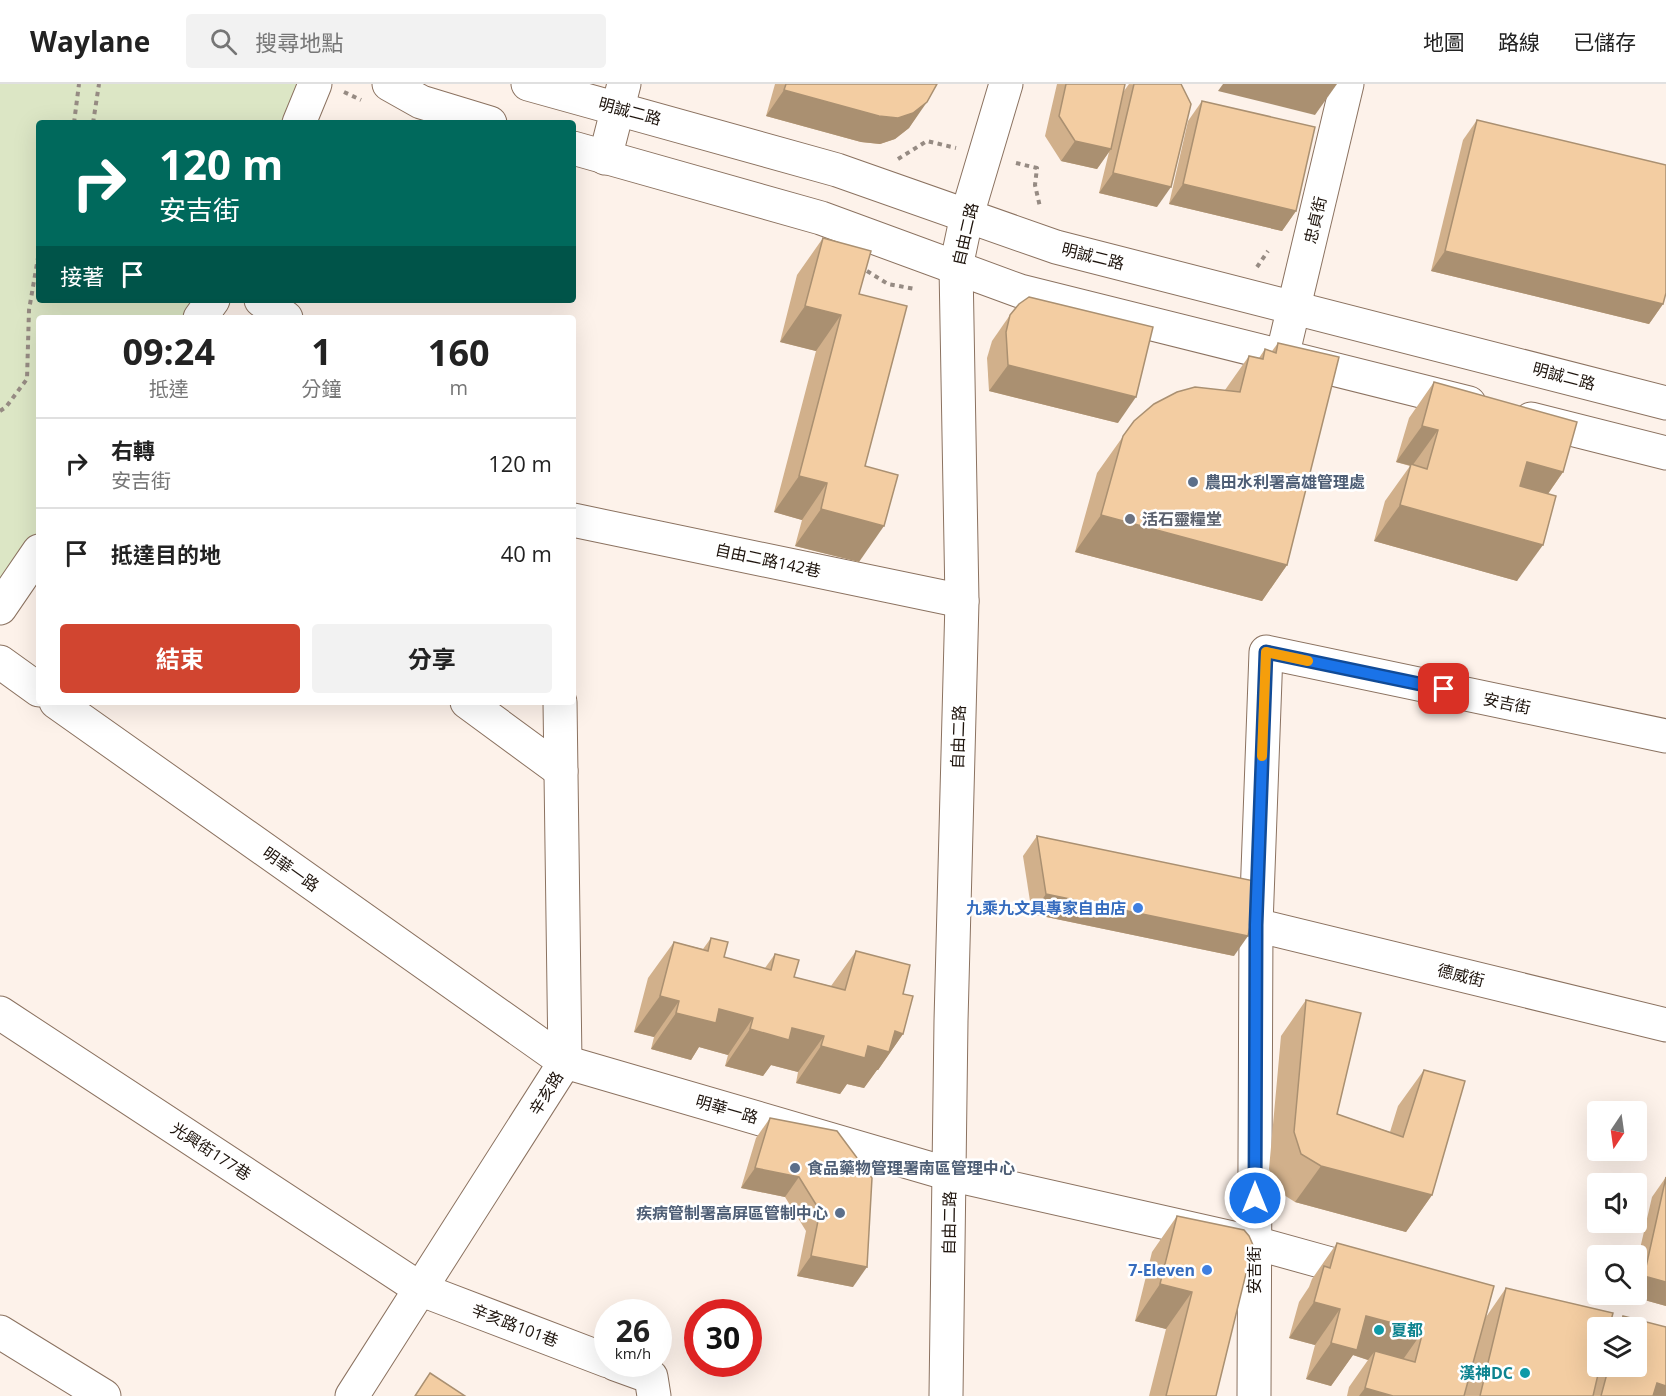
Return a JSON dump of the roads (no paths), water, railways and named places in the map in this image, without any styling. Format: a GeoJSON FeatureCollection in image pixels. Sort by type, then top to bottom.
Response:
{"type":"FeatureCollection","features":[{"type":"Feature","properties":{"kind":"street"},"geometry":{"type":"LineString","coordinates":[[300,120],[315,84]]}},
{"type":"Feature","properties":{"kind":"street"},"geometry":{"type":"LineString","coordinates":[[389,84],[421,102],[480,120]]}},
{"type":"Feature","properties":{"kind":"street","name":"明誠二路"},"geometry":{"type":"LineString","coordinates":[[528,84],[621,95],[1056,247],[1295,306],[1666,403]]}},
{"type":"Feature","properties":{"kind":"street","name":"自由二路"},"geometry":{"type":"LineString","coordinates":[[946,1396],[951,1021],[962,601],[956,267],[967,215],[1005,84]]}},
{"type":"Feature","properties":{"kind":"street","name":"忠貞街"},"geometry":{"type":"LineString","coordinates":[[1282,357],[1347,84]]}},
{"type":"Feature","properties":{"kind":"street"},"geometry":{"type":"LineString","coordinates":[[605,158],[621,95]]}},
{"type":"Feature","properties":{"kind":"street"},"geometry":{"type":"LineString","coordinates":[[576,149],[821,218],[1020,291],[1666,453]]}},
{"type":"Feature","properties":{"kind":"street"},"geometry":{"type":"LineString","coordinates":[[265,303],[281,315]]}},
{"type":"Feature","properties":{"kind":"street","name":"自由二路142巷"},"geometry":{"type":"LineString","coordinates":[[576,521],[962,601]]}},
{"type":"Feature","properties":{"kind":"street"},"geometry":{"type":"LineString","coordinates":[[0,608],[36,555]]}},
{"type":"Feature","properties":{"kind":"street","name":"安吉街"},"geometry":{"type":"LineString","coordinates":[[1254,1396],[1256,925],[1266,652],[1666,736]]}},
{"type":"Feature","properties":{"kind":"street"},"geometry":{"type":"LineString","coordinates":[[0,662],[36,688]]}},
{"type":"Feature","properties":{"kind":"street","name":"明華一路"},"geometry":{"type":"LineString","coordinates":[[60,705],[565,1062],[950,1174],[1255,1244],[1392,1281]]}},
{"type":"Feature","properties":{"kind":"street"},"geometry":{"type":"LineString","coordinates":[[471,705],[561,771]]}},
{"type":"Feature","properties":{"kind":"street","name":"辛亥路"},"geometry":{"type":"LineString","coordinates":[[352,1396],[422,1290],[565,1062],[560,705]]}},
{"type":"Feature","properties":{"kind":"street","name":"德威街"},"geometry":{"type":"LineString","coordinates":[[1256,925],[1666,1025]]}},
{"type":"Feature","properties":{"kind":"street","name":"光興街177巷"},"geometry":{"type":"LineString","coordinates":[[0,1013],[422,1290]]}},
{"type":"Feature","properties":{"kind":"street","name":"辛亥路101巷"},"geometry":{"type":"LineString","coordinates":[[422,1290],[594,1356]]}},
{"type":"Feature","properties":{"kind":"street"},"geometry":{"type":"LineString","coordinates":[[0,1332],[104,1396]]}},
{"type":"Feature","properties":{"kind":"street"},"geometry":{"type":"LineString","coordinates":[[636,1377],[652,1387]]}},
{"type":"Feature","properties":{"kind":"place","name":"農田水利署高雄管理處"},"geometry":{"type":"Point","coordinates":[1193,482]}},
{"type":"Feature","properties":{"kind":"place","name":"活石靈糧堂"},"geometry":{"type":"Point","coordinates":[1130,519]}},
{"type":"Feature","properties":{"kind":"place","name":"九乘九文具專家自由店"},"geometry":{"type":"Point","coordinates":[1138,908]}},
{"type":"Feature","properties":{"kind":"place","name":"食品藥物管理署南區管理中心"},"geometry":{"type":"Point","coordinates":[795,1168]}},
{"type":"Feature","properties":{"kind":"place","name":"疾病管制署高屏區管制中心"},"geometry":{"type":"Point","coordinates":[840,1213]}},
{"type":"Feature","properties":{"kind":"place","name":"7-Eleven"},"geometry":{"type":"Point","coordinates":[1207,1270]}},
{"type":"Feature","properties":{"kind":"place","name":"夏都"},"geometry":{"type":"Point","coordinates":[1379,1330]}},
{"type":"Feature","properties":{"kind":"place","name":"漢神DC"},"geometry":{"type":"Point","coordinates":[1525,1373]}}]}
